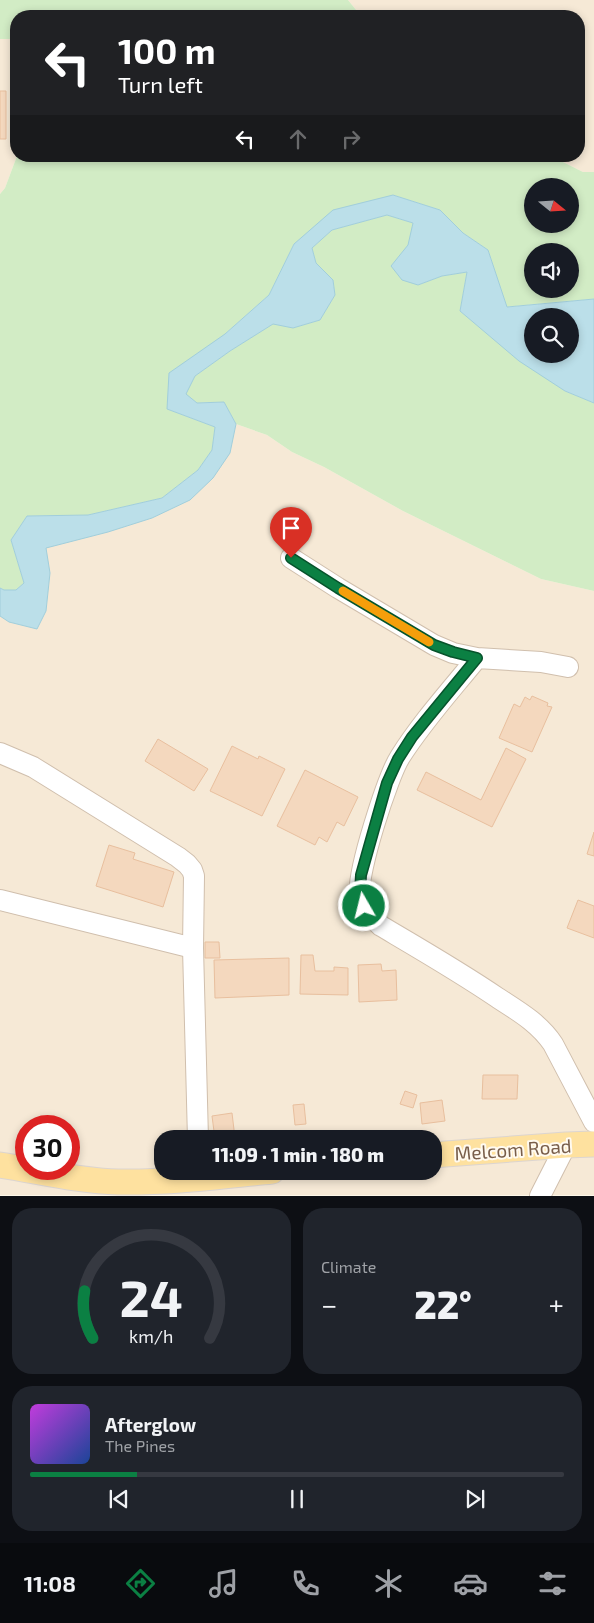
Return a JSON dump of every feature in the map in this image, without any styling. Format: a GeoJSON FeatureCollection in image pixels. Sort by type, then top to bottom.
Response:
{"type":"FeatureCollection","features":[{"type":"Feature","properties":{"kind":"main road","name":"Melcom Road"},"geometry":{"type":"LineString","coordinates":[[442,1154],[566,1144],[594,1144]]}},
{"type":"Feature","properties":{"kind":"main road"},"geometry":{"type":"LineString","coordinates":[[0,1165],[67,1177],[118,1182],[154,1179]]}},
{"type":"Feature","properties":{"kind":"street"},"geometry":{"type":"LineString","coordinates":[[291,558],[434,645],[477,658],[541,662],[568,667]]}},
{"type":"Feature","properties":{"kind":"street"},"geometry":{"type":"LineString","coordinates":[[477,658],[412,737],[398,759],[387,783],[376,817],[361,875],[360,893],[370,917],[381,926],[466,976],[534,1022],[545,1032],[594,1122]]}},
{"type":"Feature","properties":{"kind":"street"},"geometry":{"type":"LineString","coordinates":[[0,753],[33,767],[188,864],[192,870],[194,876],[193,948],[198,1130]]}},
{"type":"Feature","properties":{"kind":"street"},"geometry":{"type":"LineString","coordinates":[[0,900],[193,948]]}},
{"type":"Feature","properties":{"kind":"street"},"geometry":{"type":"LineString","coordinates":[[540,1196],[566,1144]]}},
{"type":"Feature","properties":{"kind":"shaded area"},"geometry":{"type":"Polygon","coordinates":[[[348,0],[594,0],[594,172],[583,172],[563,162],[585,162],[585,10],[356,10],[348,0]]]}},
{"type":"Feature","properties":{"kind":"shaded area"},"geometry":{"type":"Polygon","coordinates":[[[0,39],[10,39],[10,162],[15,162],[5,188],[0,194],[0,39]]]}},
{"type":"Feature","properties":{"kind":"shaded area"},"geometry":{"type":"Polygon","coordinates":[[[236,424],[267,435],[292,452],[324,467],[403,511],[541,579],[594,591],[594,1195],[0,1195],[0,616],[9,622],[37,629],[46,611],[50,573],[45,548],[108,532],[152,518],[190,500],[230,453],[236,424]]]}},
{"type":"Feature","properties":{"kind":"green space"},"geometry":{"type":"Polygon","coordinates":[[[0,0],[348,0],[356,10],[10,10],[10,39],[0,39],[0,0]]]}},
{"type":"Feature","properties":{"kind":"green space"},"geometry":{"type":"Polygon","coordinates":[[[15,162],[563,162],[583,172],[594,172],[594,299],[506,307],[488,250],[463,233],[440,210],[393,195],[294,244],[269,295],[225,334],[167,409],[215,427],[212,450],[198,470],[162,498],[88,515],[27,516],[11,540],[24,583],[16,590],[0,588],[0,194],[5,188],[15,162]]]}},
{"type":"Feature","properties":{"kind":"green space"},"geometry":{"type":"Polygon","coordinates":[[[387,215],[413,223],[409,245],[392,266],[418,285],[442,276],[467,272],[460,311],[524,360],[524,363],[528,363],[565,391],[594,403],[594,591],[541,579],[403,511],[324,467],[292,452],[267,435],[236,424],[224,402],[197,403],[185,394],[195,376],[274,323],[293,328],[320,320],[335,295],[333,280],[316,263],[312,248],[332,230],[387,215]]]}},
{"type":"Feature","properties":{"kind":"water"},"geometry":{"type":"Polygon","coordinates":[[[393,195],[440,210],[463,233],[488,250],[507,307],[594,299],[594,403],[565,391],[519,361],[460,311],[467,272],[442,276],[418,285],[402,280],[391,266],[408,245],[413,223],[387,215],[332,230],[312,248],[316,263],[333,280],[335,295],[320,320],[293,328],[273,324],[195,376],[186,394],[197,403],[224,402],[236,424],[230,453],[213,478],[190,500],[152,518],[46,548],[50,573],[46,611],[37,629],[9,622],[0,616],[0,588],[16,590],[24,583],[11,540],[27,516],[88,515],[162,498],[198,470],[212,450],[215,427],[167,409],[169,373],[225,334],[269,295],[294,244],[333,210],[393,195]]]}},
{"type":"Feature","properties":{"kind":"building"},"geometry":{"type":"Polygon","coordinates":[[[0,91],[6,91],[6,139],[0,139],[0,91]]]}},
{"type":"Feature","properties":{"kind":"building"},"geometry":{"type":"Polygon","coordinates":[[[532,696],[548,703],[547,706],[552,707],[532,752],[499,738],[514,704],[520,707],[525,697],[530,700],[532,696]]]}},
{"type":"Feature","properties":{"kind":"building"},"geometry":{"type":"Polygon","coordinates":[[[158,739],[208,769],[194,791],[145,761],[158,739]]]}},
{"type":"Feature","properties":{"kind":"building"},"geometry":{"type":"Polygon","coordinates":[[[232,746],[258,759],[259,756],[285,769],[262,816],[210,791],[232,746]]]}},
{"type":"Feature","properties":{"kind":"building"},"geometry":{"type":"Polygon","coordinates":[[[506,748],[526,759],[492,827],[417,790],[426,772],[481,800],[506,748]]]}},
{"type":"Feature","properties":{"kind":"building"},"geometry":{"type":"Polygon","coordinates":[[[305,770],[358,797],[344,826],[337,822],[327,842],[319,837],[315,845],[277,826],[305,770]]]}},
{"type":"Feature","properties":{"kind":"building"},"geometry":{"type":"Polygon","coordinates":[[[594,832],[594,856],[587,854],[594,832]]]}},
{"type":"Feature","properties":{"kind":"building"},"geometry":{"type":"Polygon","coordinates":[[[109,845],[135,853],[133,859],[174,872],[163,907],[96,886],[109,845]]]}},
{"type":"Feature","properties":{"kind":"building"},"geometry":{"type":"Polygon","coordinates":[[[578,900],[594,906],[594,938],[567,928],[578,900]]]}},
{"type":"Feature","properties":{"kind":"building"},"geometry":{"type":"Polygon","coordinates":[[[205,942],[219,942],[220,958],[205,958],[205,942]]]}},
{"type":"Feature","properties":{"kind":"building"},"geometry":{"type":"Polygon","coordinates":[[[301,955],[313,955],[315,971],[334,971],[334,967],[348,968],[348,995],[300,994],[301,955]]]}},
{"type":"Feature","properties":{"kind":"building"},"geometry":{"type":"Polygon","coordinates":[[[289,958],[289,995],[215,998],[214,960],[289,958]]]}},
{"type":"Feature","properties":{"kind":"building"},"geometry":{"type":"Polygon","coordinates":[[[381,964],[382,971],[396,970],[397,1000],[359,1002],[358,965],[381,964]]]}},
{"type":"Feature","properties":{"kind":"building"},"geometry":{"type":"Polygon","coordinates":[[[483,1075],[518,1075],[517,1099],[482,1099],[483,1075]]]}},
{"type":"Feature","properties":{"kind":"building"},"geometry":{"type":"Polygon","coordinates":[[[405,1091],[417,1095],[413,1108],[400,1104],[405,1091]]]}},
{"type":"Feature","properties":{"kind":"building"},"geometry":{"type":"Polygon","coordinates":[[[442,1100],[445,1121],[422,1124],[420,1103],[442,1100]]]}},
{"type":"Feature","properties":{"kind":"building"},"geometry":{"type":"Polygon","coordinates":[[[304,1104],[306,1124],[295,1125],[293,1105],[304,1104]]]}},
{"type":"Feature","properties":{"kind":"building"},"geometry":{"type":"Polygon","coordinates":[[[232,1113],[234,1130],[214,1130],[212,1116],[232,1113]]]}},
{"type":"Feature","properties":{"kind":"slow traffic"},"geometry":{"type":"LineString","coordinates":[[343,591],[429,642]]}},
{"type":"Feature","properties":{"kind":"route"},"geometry":{"type":"LineString","coordinates":[[291,558],[434,645],[477,658],[412,737],[398,759],[387,783],[361,875],[360,893],[364,906]]}}]}
